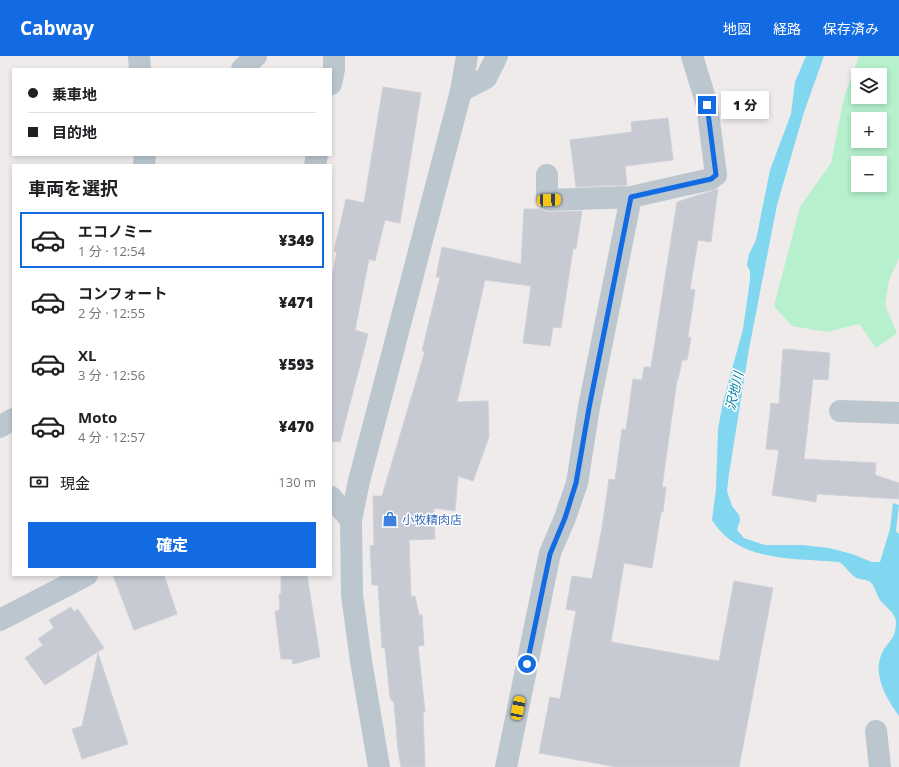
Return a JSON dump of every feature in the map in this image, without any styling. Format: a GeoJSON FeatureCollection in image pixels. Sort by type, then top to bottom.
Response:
{"type":"FeatureCollection","features":[{"type":"Feature","properties":{"kind":"street"},"geometry":{"type":"LineString","coordinates":[[138,56],[140,68]]}},
{"type":"Feature","properties":{"kind":"street"},"geometry":{"type":"LineString","coordinates":[[243,68],[256,56]]}},
{"type":"Feature","properties":{"kind":"street"},"geometry":{"type":"LineString","coordinates":[[332,79],[334,56]]}},
{"type":"Feature","properties":{"kind":"street"},"geometry":{"type":"LineString","coordinates":[[379,767],[361,661],[352,595],[351,520],[359,481],[460,91],[467,56]]}},
{"type":"Feature","properties":{"kind":"street"},"geometry":{"type":"LineString","coordinates":[[460,91],[486,78],[498,56]]}},
{"type":"Feature","properties":{"kind":"street"},"geometry":{"type":"LineString","coordinates":[[547,175],[547,197],[549,200],[631,197],[711,179],[716,175],[707,105],[692,56]]}},
{"type":"Feature","properties":{"kind":"street"},"geometry":{"type":"LineString","coordinates":[[506,767],[550,554],[565,518],[576,483],[589,408],[631,197]]}},
{"type":"Feature","properties":{"kind":"street"},"geometry":{"type":"LineString","coordinates":[[840,411],[899,413]]}},
{"type":"Feature","properties":{"kind":"street"},"geometry":{"type":"LineString","coordinates":[[0,427],[12,420]]}},
{"type":"Feature","properties":{"kind":"street"},"geometry":{"type":"LineString","coordinates":[[332,498],[351,520]]}},
{"type":"Feature","properties":{"kind":"street"},"geometry":{"type":"LineString","coordinates":[[0,620],[84,576]]}},
{"type":"Feature","properties":{"kind":"street"},"geometry":{"type":"LineString","coordinates":[[876,731],[880,767]]}},
{"type":"Feature","properties":{"kind":"green space"},"geometry":{"type":"Polygon","coordinates":[[[859,56],[899,56],[899,258],[889,280],[885,305],[897,333],[876,348],[859,324],[827,332],[792,326],[774,306],[800,207],[831,163],[844,97],[851,78],[851,104],[887,104],[887,68],[855,68],[859,56]]]}},
{"type":"Feature","properties":{"kind":"water","name":"沢地川"},"geometry":{"type":"Polygon","coordinates":[[[806,56],[824,56],[804,112],[777,205],[749,349],[727,491],[732,506],[739,515],[740,520],[737,530],[744,538],[765,545],[802,545],[829,548],[852,554],[872,562],[880,562],[890,529],[893,503],[899,505],[896,531],[899,534],[899,716],[885,693],[879,676],[880,659],[883,651],[894,634],[896,619],[891,611],[880,600],[871,583],[867,580],[858,579],[839,562],[769,556],[752,551],[737,544],[723,534],[712,520],[716,489],[718,429],[723,402],[743,329],[750,280],[750,271],[747,265],[749,254],[756,240],[770,170],[791,114],[795,82],[806,56]]]}},
{"type":"Feature","properties":{"kind":"building"},"geometry":{"type":"Polygon","coordinates":[[[383,87],[421,93],[400,223],[385,220],[375,261],[369,259],[355,330],[368,334],[340,442],[332,441],[332,276],[337,252],[334,251],[346,199],[364,203],[383,87]]]}},
{"type":"Feature","properties":{"kind":"building"},"geometry":{"type":"Polygon","coordinates":[[[668,118],[673,160],[625,166],[627,185],[576,187],[570,140],[632,132],[631,122],[668,118]]]}},
{"type":"Feature","properties":{"kind":"building"},"geometry":{"type":"Polygon","coordinates":[[[718,189],[711,242],[698,240],[690,289],[695,290],[688,337],[691,338],[687,360],[682,360],[677,380],[662,487],[666,487],[663,512],[661,512],[652,568],[624,563],[611,642],[719,661],[734,581],[773,588],[739,767],[617,767],[539,753],[550,697],[560,699],[576,611],[566,609],[572,576],[592,579],[602,528],[609,479],[615,480],[622,429],[626,430],[633,379],[642,380],[644,367],[651,367],[677,202],[718,189]]]}},
{"type":"Feature","properties":{"kind":"building"},"geometry":{"type":"Polygon","coordinates":[[[524,209],[541,209],[549,212],[582,211],[576,249],[573,249],[561,328],[553,327],[550,346],[523,343],[531,286],[485,280],[457,402],[488,401],[489,437],[473,481],[458,476],[455,511],[434,508],[435,539],[409,540],[411,597],[415,596],[419,615],[422,615],[424,645],[418,646],[425,712],[423,712],[425,767],[401,767],[394,703],[390,698],[385,648],[382,648],[378,585],[372,585],[370,546],[374,545],[373,496],[382,496],[425,351],[422,351],[440,277],[436,277],[442,247],[521,264],[524,209]]]}},
{"type":"Feature","properties":{"kind":"building"},"geometry":{"type":"Polygon","coordinates":[[[783,349],[830,353],[828,380],[813,379],[804,459],[876,463],[875,475],[899,483],[899,499],[817,494],[816,502],[772,495],[779,450],[766,449],[771,403],[779,404],[783,349]]]}},
{"type":"Feature","properties":{"kind":"building"},"geometry":{"type":"Polygon","coordinates":[[[113,576],[164,576],[177,614],[134,630],[113,576]]]}},
{"type":"Feature","properties":{"kind":"building"},"geometry":{"type":"Polygon","coordinates":[[[281,576],[307,576],[320,657],[293,664],[292,659],[281,659],[275,612],[280,609],[279,594],[281,594],[281,576]]]}},
{"type":"Feature","properties":{"kind":"building"},"geometry":{"type":"Polygon","coordinates":[[[71,607],[74,612],[78,609],[104,648],[45,685],[25,658],[43,645],[38,639],[54,628],[49,620],[71,607]]]}},
{"type":"Feature","properties":{"kind":"building"},"geometry":{"type":"Polygon","coordinates":[[[98,653],[128,744],[82,759],[72,729],[82,726],[98,653]]]}},
{"type":"Feature","properties":{"kind":"place","name":"小牧精肉店"},"geometry":{"type":"Point","coordinates":[390,519]}},
{"type":"Feature","properties":{"kind":"route"},"geometry":{"type":"LineString","coordinates":[[527,664],[550,554],[565,518],[576,483],[589,408],[631,197],[711,179],[716,175],[707,105]]}}]}
